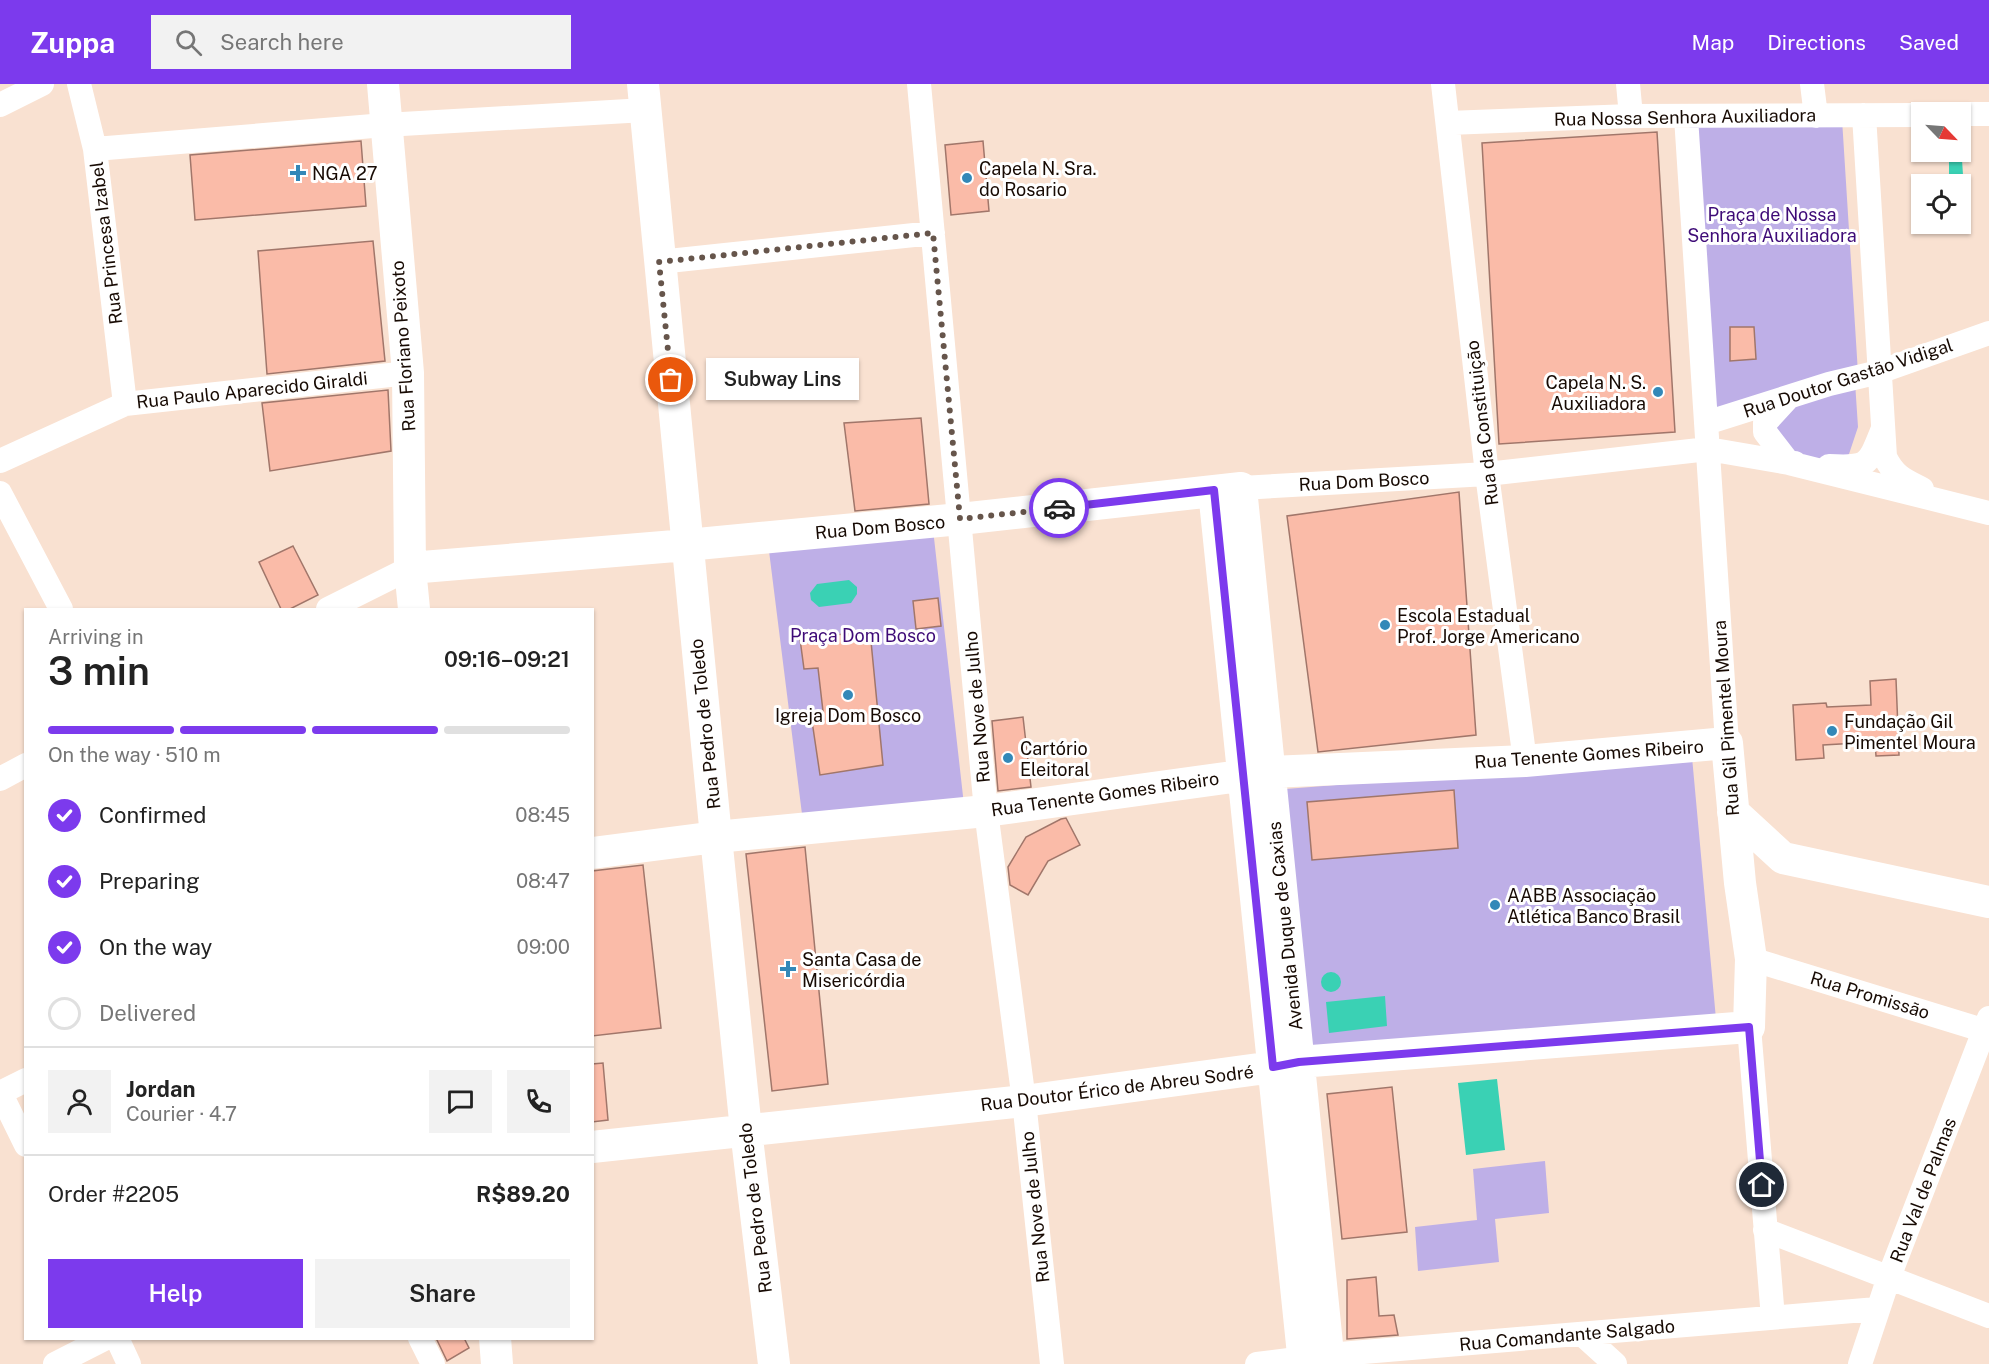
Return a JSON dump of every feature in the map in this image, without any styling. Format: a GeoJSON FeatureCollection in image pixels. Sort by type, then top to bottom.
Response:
{"type":"FeatureCollection","features":[{"type":"Feature","properties":{"kind":"main road","name":"Rua Floriano Peixoto"},"geometry":{"type":"LineString","coordinates":[[383,84],[408,373],[410,568],[414,608]]}},
{"type":"Feature","properties":{"kind":"main road","name":"Rua Pedro de Toledo"},"geometry":{"type":"LineString","coordinates":[[644,97],[746,1130],[774,1364]]}},
{"type":"Feature","properties":{"kind":"main road","name":"Rua Dom Bosco"},"geometry":{"type":"LineString","coordinates":[[410,568],[960,519],[1228,489]]}},
{"type":"Feature","properties":{"kind":"main road","name":"Avenida Duque de Caxias"},"geometry":{"type":"LineString","coordinates":[[1228,489],[1316,1360]]}},
{"type":"Feature","properties":{"kind":"main road","name":"Rua Tenente Gomes Ribeiro"},"geometry":{"type":"LineString","coordinates":[[594,853],[716,837],[986,811],[1256,774],[1525,761],[1727,743]]}},
{"type":"Feature","properties":{"kind":"main road","name":"Rua Gil Pimentel Moura"},"geometry":{"type":"LineString","coordinates":[[1727,743],[1740,883],[1751,959],[1749,1027]]}},
{"type":"Feature","properties":{"kind":"main road"},"geometry":{"type":"LineString","coordinates":[[1733,812],[1783,858],[1989,902]]}},
{"type":"Feature","properties":{"kind":"main road"},"geometry":{"type":"LineString","coordinates":[[1740,883],[1783,858]]}},
{"type":"Feature","properties":{"kind":"main road","name":"Rua Doutor Érico de Abreu Sodré"},"geometry":{"type":"LineString","coordinates":[[594,1147],[1024,1101],[1286,1065],[1749,1027]]}},
{"type":"Feature","properties":{"kind":"main road"},"geometry":{"type":"LineString","coordinates":[[495,1340],[497,1364]]}},
{"type":"Feature","properties":{"kind":"street"},"geometry":{"type":"LineString","coordinates":[[0,105],[42,84]]}},
{"type":"Feature","properties":{"kind":"street","name":"Rua Princesa Izabel"},"geometry":{"type":"LineString","coordinates":[[79,84],[95,149],[125,404]]}},
{"type":"Feature","properties":{"kind":"street","name":"Rua Nove de Julho"},"geometry":{"type":"LineString","coordinates":[[919,84],[986,811],[1024,1101],[1052,1364]]}},
{"type":"Feature","properties":{"kind":"street","name":"Rua da Constituição"},"geometry":{"type":"LineString","coordinates":[[1443,84],[1487,474],[1525,761]]}},
{"type":"Feature","properties":{"kind":"street"},"geometry":{"type":"LineString","coordinates":[[1628,84],[1631,116]]}},
{"type":"Feature","properties":{"kind":"street"},"geometry":{"type":"LineString","coordinates":[[1812,84],[1816,116]]}},
{"type":"Feature","properties":{"kind":"street"},"geometry":{"type":"LineString","coordinates":[[95,149],[385,124],[644,97]]}},
{"type":"Feature","properties":{"kind":"street"},"geometry":{"type":"LineString","coordinates":[[1971,114],[1989,114]]}},
{"type":"Feature","properties":{"kind":"street"},"geometry":{"type":"LineString","coordinates":[[1864,115],[1885,457],[1891,469],[1903,479],[1954,505]]}},
{"type":"Feature","properties":{"kind":"street","name":"Rua Nossa Senhora Auxiliadora"},"geometry":{"type":"LineString","coordinates":[[1448,123],[1631,116],[1911,115]]}},
{"type":"Feature","properties":{"kind":"street","name":"Rua Gil Pimentel Moura"},"geometry":{"type":"LineString","coordinates":[[1686,117],[1727,743]]}},
{"type":"Feature","properties":{"kind":"street"},"geometry":{"type":"LineString","coordinates":[[659,262],[933,233]]}},
{"type":"Feature","properties":{"kind":"street","name":"Rua Doutor Gastão Vidigal"},"geometry":{"type":"LineString","coordinates":[[1706,423],[1829,384],[1879,372],[1989,333]]}},
{"type":"Feature","properties":{"kind":"street","name":"Rua Paulo Aparecido Giraldi"},"geometry":{"type":"LineString","coordinates":[[0,461],[125,404],[408,373]]}},
{"type":"Feature","properties":{"kind":"street"},"geometry":{"type":"LineString","coordinates":[[1790,396],[1765,423],[1765,432],[1789,463],[1989,513]]}},
{"type":"Feature","properties":{"kind":"street"},"geometry":{"type":"LineString","coordinates":[[1789,463],[1852,467],[1863,464],[1872,457],[1884,426]]}},
{"type":"Feature","properties":{"kind":"street","name":"Rua Dom Bosco"},"geometry":{"type":"LineString","coordinates":[[1228,489],[1487,474],[1708,449],[1789,463]]}},
{"type":"Feature","properties":{"kind":"street"},"geometry":{"type":"LineString","coordinates":[[0,493],[60,608]]}},
{"type":"Feature","properties":{"kind":"street"},"geometry":{"type":"LineString","coordinates":[[330,608],[410,568]]}},
{"type":"Feature","properties":{"kind":"street"},"geometry":{"type":"LineString","coordinates":[[0,779],[24,766]]}},
{"type":"Feature","properties":{"kind":"street","name":"Rua Promissão"},"geometry":{"type":"LineString","coordinates":[[1751,959],[1988,1027]]}},
{"type":"Feature","properties":{"kind":"street","name":"Rua Gil Pimentel Moura"},"geometry":{"type":"LineString","coordinates":[[1749,1027],[1773,1318]]}},
{"type":"Feature","properties":{"kind":"street","name":"Rua Val de Palmas"},"geometry":{"type":"LineString","coordinates":[[1860,1364],[1889,1277],[1988,1027]]}},
{"type":"Feature","properties":{"kind":"street"},"geometry":{"type":"LineString","coordinates":[[24,1081],[0,1092],[24,1141]]}},
{"type":"Feature","properties":{"kind":"street"},"geometry":{"type":"LineString","coordinates":[[1765,1230],[1989,1316]]}},
{"type":"Feature","properties":{"kind":"street","name":"Rua Comandante Salgado"},"geometry":{"type":"LineString","coordinates":[[1257,1364],[1877,1309]]}},
{"type":"Feature","properties":{"kind":"street"},"geometry":{"type":"LineString","coordinates":[[1582,1334],[1615,1364]]}},
{"type":"Feature","properties":{"kind":"street"},"geometry":{"type":"LineString","coordinates":[[55,1364],[102,1340]]}},
{"type":"Feature","properties":{"kind":"street"},"geometry":{"type":"LineString","coordinates":[[118,1340],[129,1364]]}},
{"type":"Feature","properties":{"kind":"street"},"geometry":{"type":"LineString","coordinates":[[421,1340],[433,1364]]}},
{"type":"Feature","properties":{"kind":"green space","name":"Praça de Nossa Senhora Auxiliadora"},"geometry":{"type":"Polygon","coordinates":[[[1842,119],[1858,373],[1710,417],[1689,121],[1842,119]]]}},
{"type":"Feature","properties":{"kind":"green space"},"geometry":{"type":"Polygon","coordinates":[[[1855,382],[1858,427],[1849,454],[1837,462],[1793,459],[1770,425],[1781,413],[1855,382]]]}},
{"type":"Feature","properties":{"kind":"green space","name":"Praça Dom Bosco"},"geometry":{"type":"Polygon","coordinates":[[[933,529],[964,805],[803,822],[768,543],[933,529]]]}},
{"type":"Feature","properties":{"kind":"green space","name":"AABB Associação Atlética Banco Brasil"},"geometry":{"type":"Polygon","coordinates":[[[1692,757],[1716,1019],[1300,1058],[1273,790],[1692,757]]]}},
{"type":"Feature","properties":{"kind":"green space"},"geometry":{"type":"Polygon","coordinates":[[[1545,1161],[1549,1213],[1495,1219],[1499,1262],[1418,1271],[1415,1227],[1477,1220],[1473,1169],[1545,1161]]]}},
{"type":"Feature","properties":{"kind":"water"},"geometry":{"type":"Polygon","coordinates":[[[1949,162],[1962,162],[1963,174],[1949,174],[1949,162]]]}},
{"type":"Feature","properties":{"kind":"water"},"geometry":{"type":"Polygon","coordinates":[[[849,580],[857,587],[857,594],[851,603],[819,607],[811,600],[810,593],[817,584],[849,580]]]}},
{"type":"Feature","properties":{"kind":"water"},"geometry":{"type":"Polygon","coordinates":[[[1327,972],[1335,972],[1341,978],[1341,986],[1335,992],[1327,992],[1321,986],[1321,978],[1327,972]]]}},
{"type":"Feature","properties":{"kind":"water"},"geometry":{"type":"Polygon","coordinates":[[[1385,996],[1387,1026],[1329,1033],[1326,1002],[1385,996]]]}},
{"type":"Feature","properties":{"kind":"water"},"geometry":{"type":"Polygon","coordinates":[[[1497,1079],[1505,1150],[1466,1155],[1458,1083],[1497,1079]]]}},
{"type":"Feature","properties":{"kind":"building"},"geometry":{"type":"Polygon","coordinates":[[[1657,132],[1675,432],[1499,444],[1482,143],[1657,132]]]}},
{"type":"Feature","properties":{"kind":"building","name":"NGA 27"},"geometry":{"type":"Polygon","coordinates":[[[361,141],[366,206],[195,220],[190,155],[361,141]]]}},
{"type":"Feature","properties":{"kind":"building","name":"Capela N. Sra. do Rosario"},"geometry":{"type":"Polygon","coordinates":[[[983,141],[989,211],[951,215],[945,145],[983,141]]]}},
{"type":"Feature","properties":{"kind":"building"},"geometry":{"type":"Polygon","coordinates":[[[373,241],[385,361],[267,374],[258,251],[373,241]]]}},
{"type":"Feature","properties":{"kind":"building"},"geometry":{"type":"Polygon","coordinates":[[[1730,327],[1754,327],[1756,359],[1730,361],[1730,327]]]}},
{"type":"Feature","properties":{"kind":"building"},"geometry":{"type":"Polygon","coordinates":[[[388,390],[391,451],[270,471],[262,403],[388,390]]]}},
{"type":"Feature","properties":{"kind":"building"},"geometry":{"type":"Polygon","coordinates":[[[921,418],[929,504],[855,511],[844,423],[921,418]]]}},
{"type":"Feature","properties":{"kind":"building","name":"Escola Estadual Prof. Jorge Americano"},"geometry":{"type":"Polygon","coordinates":[[[1459,492],[1476,735],[1318,752],[1287,516],[1459,492]]]}},
{"type":"Feature","properties":{"kind":"building"},"geometry":{"type":"Polygon","coordinates":[[[293,546],[318,595],[292,608],[281,608],[259,562],[293,546]]]}},
{"type":"Feature","properties":{"kind":"building"},"geometry":{"type":"Polygon","coordinates":[[[938,598],[941,626],[916,629],[913,601],[938,598]]]}},
{"type":"Feature","properties":{"kind":"building","name":"Igreja Dom Bosco"},"geometry":{"type":"Polygon","coordinates":[[[870,631],[883,765],[820,775],[812,721],[824,720],[818,668],[804,669],[800,639],[870,631]]]}},
{"type":"Feature","properties":{"kind":"building"},"geometry":{"type":"Polygon","coordinates":[[[1896,679],[1899,755],[1876,756],[1875,742],[1823,745],[1824,758],[1796,760],[1793,705],[1826,703],[1827,707],[1871,705],[1870,681],[1896,679]]]}},
{"type":"Feature","properties":{"kind":"building","name":"Cartório Eleitoral"},"geometry":{"type":"Polygon","coordinates":[[[1023,717],[1031,787],[998,791],[992,721],[1023,717]]]}},
{"type":"Feature","properties":{"kind":"building"},"geometry":{"type":"Polygon","coordinates":[[[1454,790],[1458,848],[1312,860],[1307,802],[1454,790]]]}},
{"type":"Feature","properties":{"kind":"building"},"geometry":{"type":"Polygon","coordinates":[[[1066,818],[1080,845],[1048,861],[1028,895],[1010,885],[1008,867],[1026,837],[1066,818]]]}},
{"type":"Feature","properties":{"kind":"building","name":"Santa Casa de Misericórdia"},"geometry":{"type":"Polygon","coordinates":[[[805,847],[828,1084],[772,1091],[746,854],[805,847]]]}},
{"type":"Feature","properties":{"kind":"building"},"geometry":{"type":"Polygon","coordinates":[[[643,865],[661,1028],[594,1036],[594,871],[643,865]]]}},
{"type":"Feature","properties":{"kind":"building"},"geometry":{"type":"Polygon","coordinates":[[[603,1063],[608,1120],[594,1122],[594,1064],[603,1063]]]}},
{"type":"Feature","properties":{"kind":"building"},"geometry":{"type":"Polygon","coordinates":[[[1392,1087],[1407,1232],[1342,1239],[1327,1094],[1392,1087]]]}},
{"type":"Feature","properties":{"kind":"building"},"geometry":{"type":"Polygon","coordinates":[[[1376,1277],[1379,1316],[1394,1315],[1398,1335],[1347,1339],[1347,1280],[1376,1277]]]}},
{"type":"Feature","properties":{"kind":"building"},"geometry":{"type":"Polygon","coordinates":[[[437,1340],[465,1340],[469,1348],[447,1361],[437,1340]]]}},
{"type":"Feature","properties":{"kind":"way so far"},"geometry":{"type":"LineString","coordinates":[[671,380],[659,262],[933,233],[960,519],[1059,508]]}},
{"type":"Feature","properties":{"kind":"place","name":"NGA 27"},"geometry":{"type":"Point","coordinates":[298,173]}},
{"type":"Feature","properties":{"kind":"place","name":"Capela N. Sra. do Rosario"},"geometry":{"type":"Point","coordinates":[967,178]}},
{"type":"Feature","properties":{"kind":"place","name":"Subway Lins"},"geometry":{"type":"Point","coordinates":[671,380]}},
{"type":"Feature","properties":{"kind":"place","name":"Capela N. S. Auxiliadora"},"geometry":{"type":"Point","coordinates":[1658,392]}},
{"type":"Feature","properties":{"kind":"place","name":"Escola Estadual Prof. Jorge Americano"},"geometry":{"type":"Point","coordinates":[1385,625]}},
{"type":"Feature","properties":{"kind":"place","name":"Igreja Dom Bosco"},"geometry":{"type":"Point","coordinates":[848,695]}},
{"type":"Feature","properties":{"kind":"place","name":"Fundação Gil Pimentel Moura"},"geometry":{"type":"Point","coordinates":[1832,731]}},
{"type":"Feature","properties":{"kind":"place","name":"Cartório Eleitoral"},"geometry":{"type":"Point","coordinates":[1008,758]}},
{"type":"Feature","properties":{"kind":"place","name":"AABB Associação Atlética Banco Brasil"},"geometry":{"type":"Point","coordinates":[1495,905]}},
{"type":"Feature","properties":{"kind":"place","name":"Santa Casa de Misericórdia"},"geometry":{"type":"Point","coordinates":[788,969]}},
{"type":"Feature","properties":{"kind":"route"},"geometry":{"type":"LineString","coordinates":[[1059,508],[1214,490],[1273,1067],[1299,1062],[1749,1027],[1762,1185]]}}]}
